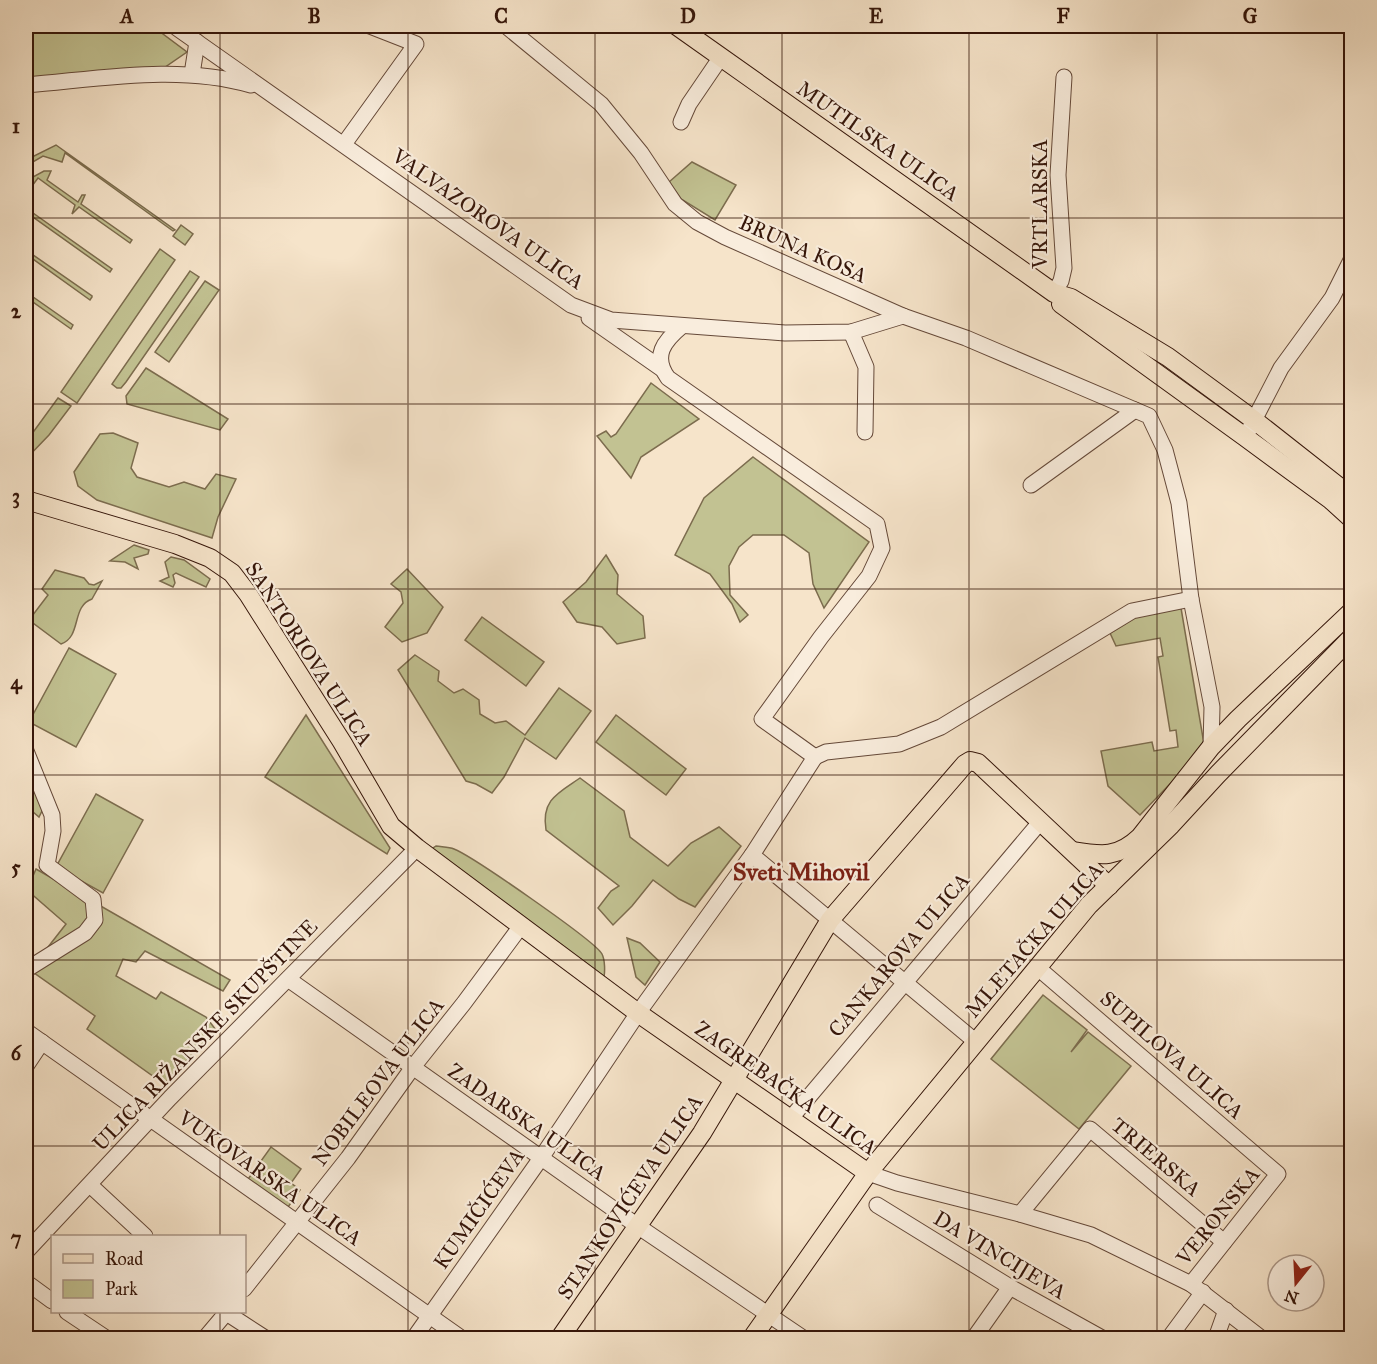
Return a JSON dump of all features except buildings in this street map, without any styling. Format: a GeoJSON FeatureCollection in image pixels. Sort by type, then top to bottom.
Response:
{"type":"FeatureCollection","features":[{"type":"Feature","properties":{"kind":"main road","name":"MUTILSKA ULICA"},"geometry":{"type":"LineString","coordinates":[[677,26],[1054,293],[1071,298],[1150,346],[1254,420],[1352,497]]}},
{"type":"Feature","properties":{"kind":"main road","name":"MUTILSKA ULICA"},"geometry":{"type":"LineString","coordinates":[[1054,293],[1056,301],[1331,500],[1352,519]]}},
{"type":"Feature","properties":{"kind":"main road","name":"SANTORIOVA ULICA"},"geometry":{"type":"LineString","coordinates":[[26,500],[196,552],[222,564],[232,573],[252,600],[342,742],[391,826],[417,848]]}},
{"type":"Feature","properties":{"kind":"main road","name":"MLETAČKA ULICA"},"geometry":{"type":"LineString","coordinates":[[1073,851],[1107,854],[1125,850],[1132,845],[1212,747],[1238,719],[1352,611]]}},
{"type":"Feature","properties":{"kind":"main road","name":"MLETAČKA ULICA"},"geometry":{"type":"LineString","coordinates":[[752,1338],[868,1173],[1089,905],[1171,825],[1352,637]]}},
{"type":"Feature","properties":{"kind":"main road"},"geometry":{"type":"LineString","coordinates":[[1333,655],[1352,653]]}},
{"type":"Feature","properties":{"kind":"main road","name":"STANKOVIĆEVA ULICA"},"geometry":{"type":"LineString","coordinates":[[560,1338],[702,1133],[830,920],[965,764],[970,761],[978,763],[1041,821]]}},
{"type":"Feature","properties":{"kind":"main road"},"geometry":{"type":"LineString","coordinates":[[1041,821],[1109,886]]}},
{"type":"Feature","properties":{"kind":"main road","name":"ZAGREBAČKA ULICA"},"geometry":{"type":"LineString","coordinates":[[417,848],[638,1013],[868,1173]]}},
{"type":"Feature","properties":{"kind":"street"},"geometry":{"type":"LineString","coordinates":[[344,144],[416,44],[370,26]]}},
{"type":"Feature","properties":{"kind":"street","name":"BRUNA KOSA"},"geometry":{"type":"LineString","coordinates":[[506,26],[601,104],[641,153],[675,204],[697,222],[725,237],[903,316],[966,338],[1149,416],[1165,450],[1179,503],[1191,599]]}},
{"type":"Feature","properties":{"kind":"street","name":"VALVAZOROVA ULICA"},"geometry":{"type":"LineString","coordinates":[[177,28],[571,305],[611,320],[785,333],[851,332],[903,316]]}},
{"type":"Feature","properties":{"kind":"street"},"geometry":{"type":"LineString","coordinates":[[192,74],[197,42]]}},
{"type":"Feature","properties":{"kind":"street"},"geometry":{"type":"LineString","coordinates":[[681,122],[689,104],[721,57]]}},
{"type":"Feature","properties":{"kind":"street"},"geometry":{"type":"LineString","coordinates":[[26,85],[155,74],[192,74],[232,80],[268,91]]}},
{"type":"Feature","properties":{"kind":"street","name":"VRTLARSKA"},"geometry":{"type":"LineString","coordinates":[[1054,293],[1061,281],[1064,268],[1058,175],[1064,77]]}},
{"type":"Feature","properties":{"kind":"street"},"geometry":{"type":"LineString","coordinates":[[1245,437],[1281,368],[1332,298],[1352,258]]}},
{"type":"Feature","properties":{"kind":"street"},"geometry":{"type":"LineString","coordinates":[[571,305],[662,369]]}},
{"type":"Feature","properties":{"kind":"street"},"geometry":{"type":"LineString","coordinates":[[682,326],[666,341],[662,351],[660,360],[662,369],[668,378],[876,524],[882,548],[869,576],[821,637],[762,719],[815,757],[826,752],[899,744],[941,727],[1132,611],[1191,599],[1212,707],[1212,747]]}},
{"type":"Feature","properties":{"kind":"street"},"geometry":{"type":"LineString","coordinates":[[851,332],[866,367],[866,432]]}},
{"type":"Feature","properties":{"kind":"street"},"geometry":{"type":"LineString","coordinates":[[1030,485],[1135,410]]}},
{"type":"Feature","properties":{"kind":"street"},"geometry":{"type":"LineString","coordinates":[[1212,707],[1238,719]]}},
{"type":"Feature","properties":{"kind":"street"},"geometry":{"type":"LineString","coordinates":[[26,751],[52,815],[53,831],[48,864],[93,899],[95,920],[85,933],[29,968]]}},
{"type":"Feature","properties":{"kind":"street","name":"KUMIČIĆEVA"},"geometry":{"type":"LineString","coordinates":[[414,1338],[541,1158],[638,1013],[752,855],[815,757]]}},
{"type":"Feature","properties":{"kind":"street","name":"CANKAROVA ULICA"},"geometry":{"type":"LineString","coordinates":[[791,1118],[1041,821]]}},
{"type":"Feature","properties":{"kind":"street","name":"ULICA RIŽANSKE SKUPŠTINE"},"geometry":{"type":"LineString","coordinates":[[26,1252],[151,1119],[417,848]]}},
{"type":"Feature","properties":{"kind":"street"},"geometry":{"type":"LineString","coordinates":[[752,855],[975,1041]]}},
{"type":"Feature","properties":{"kind":"street","name":"NOBILEOVA ULICA"},"geometry":{"type":"LineString","coordinates":[[246,1286],[348,1158],[413,1067],[464,1003],[520,926]]}},
{"type":"Feature","properties":{"kind":"street","name":"SUPILOVA ULICA"},"geometry":{"type":"LineString","coordinates":[[1038,968],[1278,1174]]}},
{"type":"Feature","properties":{"kind":"street","name":"ZADARSKA ULICA"},"geometry":{"type":"LineString","coordinates":[[288,979],[639,1227],[803,1338]]}},
{"type":"Feature","properties":{"kind":"street","name":"VUKOVARSKA ULICA"},"geometry":{"type":"LineString","coordinates":[[26,1031],[461,1338]]}},
{"type":"Feature","properties":{"kind":"street"},"geometry":{"type":"LineString","coordinates":[[26,1066],[42,1042]]}},
{"type":"Feature","properties":{"kind":"street","name":"TRIERSKA"},"geometry":{"type":"LineString","coordinates":[[1020,1214],[1090,1129],[1224,1242]]}},
{"type":"Feature","properties":{"kind":"street","name":"ZAGREBAČKA ULICA"},"geometry":{"type":"LineString","coordinates":[[868,1173],[897,1183],[1020,1214],[1091,1235],[1197,1288],[1261,1338]]}},
{"type":"Feature","properties":{"kind":"street","name":"VERONSKA"},"geometry":{"type":"LineString","coordinates":[[1169,1338],[1224,1242],[1278,1174]]}},
{"type":"Feature","properties":{"kind":"street"},"geometry":{"type":"LineString","coordinates":[[90,1185],[144,1235]]}},
{"type":"Feature","properties":{"kind":"street","name":"DA VINCIJEVA"},"geometry":{"type":"LineString","coordinates":[[877,1205],[1010,1287],[1102,1338]]}},
{"type":"Feature","properties":{"kind":"street"},"geometry":{"type":"LineString","coordinates":[[26,1282],[51,1300]]}},
{"type":"Feature","properties":{"kind":"street"},"geometry":{"type":"LineString","coordinates":[[974,1338],[1010,1287]]}},
{"type":"Feature","properties":{"kind":"street"},"geometry":{"type":"LineString","coordinates":[[1216,1338],[1226,1310]]}},
{"type":"Feature","properties":{"kind":"street"},"geometry":{"type":"LineString","coordinates":[[70,1313],[106,1338]]}},
{"type":"Feature","properties":{"kind":"street"},"geometry":{"type":"LineString","coordinates":[[205,1338],[225,1313]]}},
{"type":"Feature","properties":{"kind":"street"},"geometry":{"type":"LineString","coordinates":[[228,1313],[265,1338]]}},
{"type":"Feature","properties":{"kind":"green space"},"geometry":{"type":"Polygon","coordinates":[[[26,26],[161,26],[159,31],[187,52],[155,74],[26,85],[26,26]]]}},
{"type":"Feature","properties":{"kind":"green space"},"geometry":{"type":"Polygon","coordinates":[[[56,145],[175,230],[173,231],[65,153],[62,162],[43,156],[26,166],[26,160],[56,145]]]}},
{"type":"Feature","properties":{"kind":"green space"},"geometry":{"type":"Polygon","coordinates":[[[692,162],[736,185],[715,220],[681,199],[669,182],[692,162]]]}},
{"type":"Feature","properties":{"kind":"green space"},"geometry":{"type":"Polygon","coordinates":[[[44,171],[51,171],[47,180],[78,202],[82,195],[85,195],[81,204],[132,240],[130,243],[79,207],[72,214],[75,205],[38,178],[32,186],[29,182],[31,178],[44,171]]]}},
{"type":"Feature","properties":{"kind":"green space"},"geometry":{"type":"Polygon","coordinates":[[[26,208],[112,269],[110,272],[26,212],[26,208]]]}},
{"type":"Feature","properties":{"kind":"green space"},"geometry":{"type":"Polygon","coordinates":[[[181,225],[193,234],[185,245],[173,236],[181,225]]]}},
{"type":"Feature","properties":{"kind":"green space"},"geometry":{"type":"Polygon","coordinates":[[[160,249],[175,260],[77,403],[61,392],[160,249]]]}},
{"type":"Feature","properties":{"kind":"green space"},"geometry":{"type":"Polygon","coordinates":[[[26,250],[92,296],[90,300],[26,254],[26,250]]]}},
{"type":"Feature","properties":{"kind":"green space"},"geometry":{"type":"Polygon","coordinates":[[[190,271],[199,277],[126,382],[121,388],[117,388],[112,384],[190,271]]]}},
{"type":"Feature","properties":{"kind":"green space"},"geometry":{"type":"Polygon","coordinates":[[[205,281],[219,290],[169,362],[155,352],[205,281]]]}},
{"type":"Feature","properties":{"kind":"green space"},"geometry":{"type":"Polygon","coordinates":[[[26,292],[73,325],[71,329],[26,297],[26,292]]]}},
{"type":"Feature","properties":{"kind":"green space"},"geometry":{"type":"Polygon","coordinates":[[[146,368],[228,419],[220,430],[127,404],[126,396],[146,368]]]}},
{"type":"Feature","properties":{"kind":"green space"},"geometry":{"type":"Polygon","coordinates":[[[651,383],[699,419],[641,457],[631,478],[597,436],[606,431],[611,437],[616,434],[651,383]]]}},
{"type":"Feature","properties":{"kind":"green space"},"geometry":{"type":"Polygon","coordinates":[[[58,398],[71,406],[49,435],[26,459],[26,442],[58,398]]]}},
{"type":"Feature","properties":{"kind":"green space"},"geometry":{"type":"Polygon","coordinates":[[[113,433],[138,443],[131,468],[137,477],[169,487],[184,482],[205,489],[216,474],[236,479],[218,517],[212,538],[97,500],[78,486],[74,472],[100,434],[113,433]]]}},
{"type":"Feature","properties":{"kind":"green space"},"geometry":{"type":"Polygon","coordinates":[[[753,457],[869,542],[824,608],[813,584],[809,553],[784,535],[753,535],[739,547],[729,566],[730,595],[748,615],[740,622],[732,604],[710,574],[675,555],[704,498],[753,457]]]}},
{"type":"Feature","properties":{"kind":"green space"},"geometry":{"type":"Polygon","coordinates":[[[134,545],[149,550],[148,554],[134,558],[138,569],[125,562],[110,561],[134,545]]]}},
{"type":"Feature","properties":{"kind":"green space"},"geometry":{"type":"Polygon","coordinates":[[[606,555],[618,575],[617,594],[643,616],[645,638],[617,644],[602,627],[577,622],[563,602],[586,582],[606,555]]]}},
{"type":"Feature","properties":{"kind":"green space"},"geometry":{"type":"Polygon","coordinates":[[[171,557],[184,560],[210,579],[206,587],[176,573],[173,575],[175,583],[173,587],[160,581],[169,577],[165,562],[171,557]]]}},
{"type":"Feature","properties":{"kind":"green space"},"geometry":{"type":"Polygon","coordinates":[[[407,569],[443,607],[427,633],[402,642],[385,627],[403,603],[401,592],[391,584],[407,569]]]}},
{"type":"Feature","properties":{"kind":"green space"},"geometry":{"type":"Polygon","coordinates":[[[55,570],[84,578],[89,584],[94,585],[102,581],[92,599],[81,608],[72,635],[61,644],[29,620],[48,595],[42,589],[55,570]]]}},
{"type":"Feature","properties":{"kind":"green space"},"geometry":{"type":"Polygon","coordinates":[[[1181,608],[1204,744],[1195,758],[1140,815],[1108,786],[1101,751],[1152,742],[1154,751],[1178,747],[1176,730],[1170,731],[1158,657],[1163,656],[1160,638],[1116,646],[1110,633],[1136,617],[1181,608]]]}},
{"type":"Feature","properties":{"kind":"green space"},"geometry":{"type":"Polygon","coordinates":[[[482,617],[544,662],[526,686],[465,640],[482,617]]]}},
{"type":"Feature","properties":{"kind":"green space"},"geometry":{"type":"Polygon","coordinates":[[[69,648],[116,674],[76,747],[29,722],[69,648]]]}},
{"type":"Feature","properties":{"kind":"green space"},"geometry":{"type":"Polygon","coordinates":[[[415,655],[439,671],[438,681],[454,693],[463,689],[479,700],[480,714],[495,723],[506,721],[525,735],[559,688],[591,711],[556,759],[525,738],[504,777],[492,793],[466,781],[398,670],[415,655]]]}},
{"type":"Feature","properties":{"kind":"green space"},"geometry":{"type":"Polygon","coordinates":[[[306,715],[390,848],[387,854],[265,777],[306,715]]]}},
{"type":"Feature","properties":{"kind":"green space"},"geometry":{"type":"Polygon","coordinates":[[[616,715],[686,769],[666,795],[596,742],[616,715]]]}},
{"type":"Feature","properties":{"kind":"green space"},"geometry":{"type":"Polygon","coordinates":[[[26,772],[43,809],[39,817],[26,806],[26,772]]]}},
{"type":"Feature","properties":{"kind":"green space"},"geometry":{"type":"Polygon","coordinates":[[[580,778],[624,811],[630,837],[668,866],[691,843],[719,827],[741,846],[695,907],[679,899],[653,880],[613,925],[598,908],[611,891],[619,886],[546,830],[546,811],[549,804],[558,793],[580,778]]]}},
{"type":"Feature","properties":{"kind":"green space"},"geometry":{"type":"Polygon","coordinates":[[[96,794],[143,820],[103,893],[56,867],[96,794]]]}},
{"type":"Feature","properties":{"kind":"green space"},"geometry":{"type":"Polygon","coordinates":[[[436,846],[452,848],[465,855],[532,899],[578,933],[602,954],[604,977],[430,850],[436,846]]]}},
{"type":"Feature","properties":{"kind":"green space"},"geometry":{"type":"Polygon","coordinates":[[[36,869],[230,980],[223,991],[145,951],[136,962],[123,959],[116,976],[156,999],[161,992],[206,1017],[216,1030],[164,1084],[87,1029],[95,1016],[30,970],[66,924],[27,890],[36,869]]]}},
{"type":"Feature","properties":{"kind":"green space"},"geometry":{"type":"Polygon","coordinates":[[[627,938],[640,943],[660,962],[645,985],[636,977],[627,938]]]}},
{"type":"Feature","properties":{"kind":"green space"},"geometry":{"type":"Polygon","coordinates":[[[1043,995],[1087,1030],[1071,1052],[1088,1032],[1131,1066],[1079,1129],[991,1059],[1043,995]]]}},
{"type":"Feature","properties":{"kind":"green space"},"geometry":{"type":"Polygon","coordinates":[[[271,1147],[301,1169],[291,1183],[300,1190],[286,1210],[246,1182],[271,1147]]]}},
{"type":"Feature","properties":{"kind":"district","name":"Sveti Mihovil"},"geometry":{"type":"Point","coordinates":[801,872]}}]}
